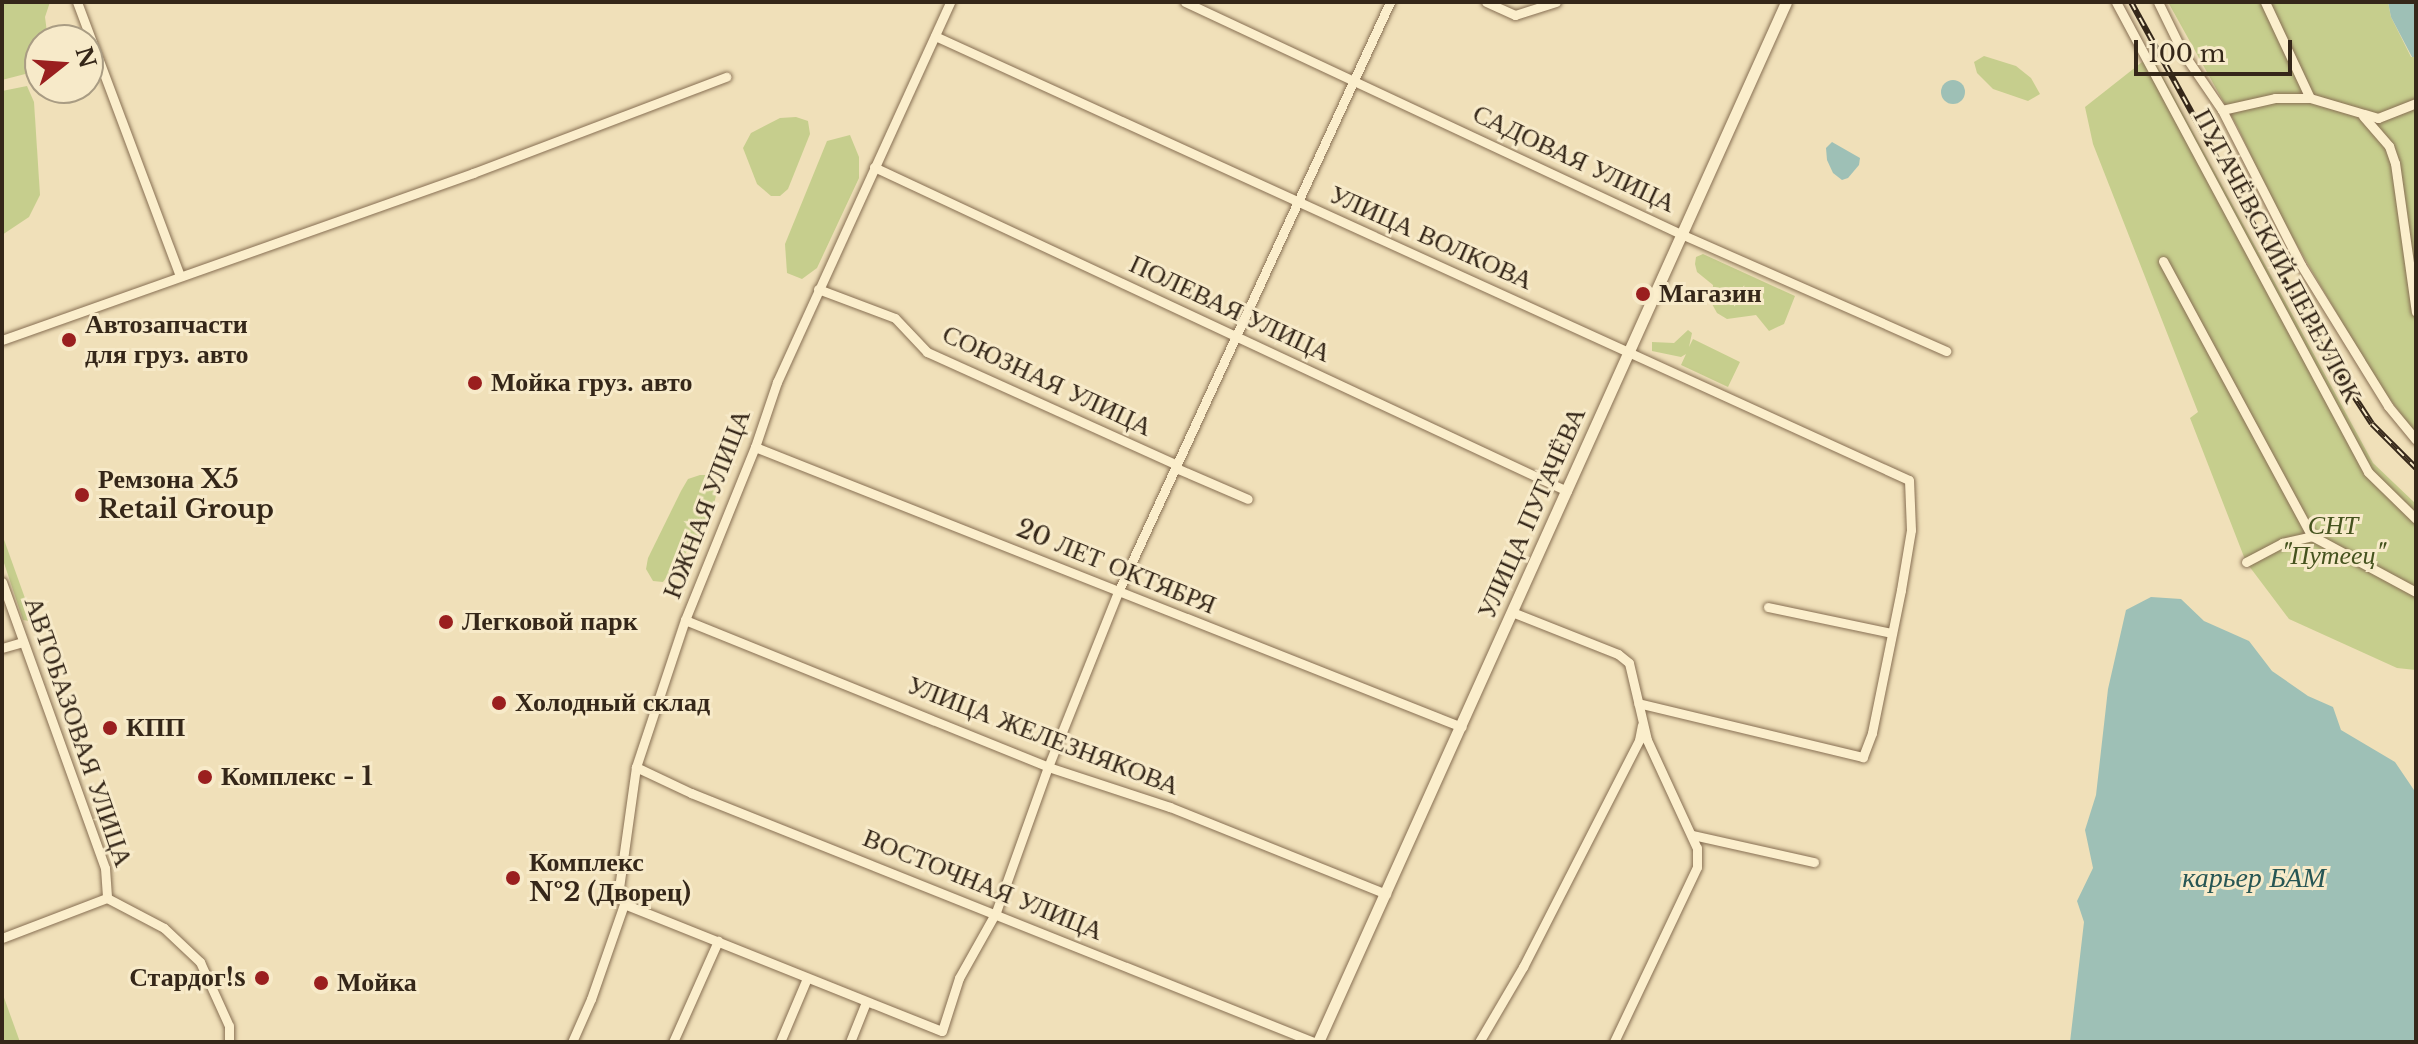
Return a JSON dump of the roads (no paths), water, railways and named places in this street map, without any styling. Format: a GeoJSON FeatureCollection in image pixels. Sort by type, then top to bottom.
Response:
{"type":"FeatureCollection","features":[{"type":"Feature","properties":{"kind":"street"},"geometry":{"type":"LineString","coordinates":[[77,2],[179,274]]}},
{"type":"Feature","properties":{"kind":"street","name":"ЮЖНАЯ УЛИЦА"},"geometry":{"type":"LineString","coordinates":[[572,1042],[591,999],[624,904],[619,888],[636,767],[685,620],[755,447],[777,382],[950,2]]}},
{"type":"Feature","properties":{"kind":"street","name":"САДОВАЯ УЛИЦА"},"geometry":{"type":"LineString","coordinates":[[1185,2],[1681,234],[1946,351]]}},
{"type":"Feature","properties":{"kind":"street"},"geometry":{"type":"LineString","coordinates":[[624,904],[942,1031],[959,978],[996,912],[1048,767],[1118,592],[1300,203],[1353,78],[1390,2]]}},
{"type":"Feature","properties":{"kind":"street"},"geometry":{"type":"LineString","coordinates":[[1486,2],[1515,15],[1556,2]]}},
{"type":"Feature","properties":{"kind":"street","name":"УЛИЦА ПУГАЧЁВА"},"geometry":{"type":"LineString","coordinates":[[1316,1042],[1462,727],[1627,351],[1786,2]]}},
{"type":"Feature","properties":{"kind":"street","name":"ПУГАЧЁВСКИЙ ПЕРЕУЛОК"},"geometry":{"type":"LineString","coordinates":[[2116,2],[2368,472],[2416,519]]}},
{"type":"Feature","properties":{"kind":"street"},"geometry":{"type":"LineString","coordinates":[[2158,2],[2183,53],[2222,110],[2301,265],[2388,406],[2416,440]]}},
{"type":"Feature","properties":{"kind":"street"},"geometry":{"type":"LineString","coordinates":[[2265,2],[2310,98]]}},
{"type":"Feature","properties":{"kind":"street","name":"УЛИЦА ВОЛКОВА"},"geometry":{"type":"LineString","coordinates":[[935,36],[1909,480],[1911,530],[1891,633]]}},
{"type":"Feature","properties":{"kind":"street"},"geometry":{"type":"LineString","coordinates":[[2,340],[179,274],[473,173],[726,77]]}},
{"type":"Feature","properties":{"kind":"street"},"geometry":{"type":"LineString","coordinates":[[2222,110],[2275,98],[2310,98],[2363,116],[2388,117],[2416,103]]}},
{"type":"Feature","properties":{"kind":"street"},"geometry":{"type":"LineString","coordinates":[[2363,116],[2389,146],[2395,163],[2416,312]]}},
{"type":"Feature","properties":{"kind":"street","name":"ПОЛЕВАЯ УЛИЦА"},"geometry":{"type":"LineString","coordinates":[[874,167],[1567,491]]}},
{"type":"Feature","properties":{"kind":"street"},"geometry":{"type":"LineString","coordinates":[[2163,261],[2312,536],[2416,592]]}},
{"type":"Feature","properties":{"kind":"street","name":"СОЮЗНАЯ УЛИЦА"},"geometry":{"type":"LineString","coordinates":[[818,289],[895,318],[927,352],[1248,499]]}},
{"type":"Feature","properties":{"kind":"street","name":"20 ЛЕТ ОКТЯБРЯ"},"geometry":{"type":"LineString","coordinates":[[755,447],[1462,727]]}},
{"type":"Feature","properties":{"kind":"street"},"geometry":{"type":"LineString","coordinates":[[2246,562],[2282,543],[2312,536]]}},
{"type":"Feature","properties":{"kind":"street","name":"АВТОБАЗОВАЯ УЛИЦА"},"geometry":{"type":"LineString","coordinates":[[2,582],[105,868],[107,898]]}},
{"type":"Feature","properties":{"kind":"street"},"geometry":{"type":"LineString","coordinates":[[1638,703],[1863,757],[1872,733],[1891,633],[1768,607]]}},
{"type":"Feature","properties":{"kind":"street"},"geometry":{"type":"LineString","coordinates":[[1512,612],[1618,654],[1629,663],[1643,722],[1670,795],[1693,835],[1697,867],[1614,1042]]}},
{"type":"Feature","properties":{"kind":"street","name":"УЛИЦА ЖЕЛЕЗНЯКОВА"},"geometry":{"type":"LineString","coordinates":[[685,620],[1048,767],[1170,807],[1386,894]]}},
{"type":"Feature","properties":{"kind":"street"},"geometry":{"type":"LineString","coordinates":[[2,648],[23,642]]}},
{"type":"Feature","properties":{"kind":"street"},"geometry":{"type":"LineString","coordinates":[[1479,1042],[1523,967],[1639,740],[1643,722]]}},
{"type":"Feature","properties":{"kind":"street","name":"ВОСТОЧНАЯ УЛИЦА"},"geometry":{"type":"LineString","coordinates":[[636,767],[691,793],[1316,1042]]}},
{"type":"Feature","properties":{"kind":"street"},"geometry":{"type":"LineString","coordinates":[[1693,835],[1814,862]]}},
{"type":"Feature","properties":{"kind":"street","name":"АВТОБАЗОВАЯ УЛИЦА"},"geometry":{"type":"LineString","coordinates":[[2,938],[107,898],[164,928],[200,962],[229,1026],[229,1042]]}},
{"type":"Feature","properties":{"kind":"street"},"geometry":{"type":"LineString","coordinates":[[673,1042],[718,941]]}},
{"type":"Feature","properties":{"kind":"street"},"geometry":{"type":"LineString","coordinates":[[780,1042],[807,978]]}},
{"type":"Feature","properties":{"kind":"street"},"geometry":{"type":"LineString","coordinates":[[850,1042],[866,1002]]}},
{"type":"Feature","properties":{"kind":"water"},"geometry":{"type":"Polygon","coordinates":[[[2388,2],[2416,2],[2416,57],[2412,57],[2391,17],[2388,2]]]}},
{"type":"Feature","properties":{"kind":"water"},"geometry":{"type":"Polygon","coordinates":[[[1953,80],[1961,84],[1965,92],[1961,100],[1953,104],[1945,100],[1941,92],[1945,84],[1953,80]]]}},
{"type":"Feature","properties":{"kind":"water"},"geometry":{"type":"Polygon","coordinates":[[[1832,142],[1860,158],[1859,165],[1848,178],[1842,180],[1833,173],[1827,160],[1826,148],[1832,142]]]}},
{"type":"Feature","properties":{"kind":"water","name":"карьер БАМ"},"geometry":{"type":"Polygon","coordinates":[[[2151,597],[2181,599],[2204,621],[2249,641],[2272,671],[2308,696],[2333,707],[2341,730],[2395,762],[2416,793],[2416,1042],[2070,1042],[2084,922],[2077,901],[2093,868],[2085,830],[2096,795],[2108,689],[2126,610],[2151,597]]]}},
{"type":"Feature","properties":{"kind":"railway"},"geometry":{"type":"LineString","coordinates":[[2131,2],[2313,333],[2372,424],[2416,468]]}},
{"type":"Feature","properties":{"kind":"place","name":"Магазин"},"geometry":{"type":"Point","coordinates":[1643,294]}},
{"type":"Feature","properties":{"kind":"place","name":"Автозапчасти для груз. авто"},"geometry":{"type":"Point","coordinates":[69,340]}},
{"type":"Feature","properties":{"kind":"place","name":"Мойка груз. авто"},"geometry":{"type":"Point","coordinates":[475,383]}},
{"type":"Feature","properties":{"kind":"place","name":"Ремзона X5 Retail Group"},"geometry":{"type":"Point","coordinates":[82,495]}},
{"type":"Feature","properties":{"kind":"place","name":"Легковой парк"},"geometry":{"type":"Point","coordinates":[446,622]}},
{"type":"Feature","properties":{"kind":"place","name":"Холодный склад"},"geometry":{"type":"Point","coordinates":[499,703]}},
{"type":"Feature","properties":{"kind":"place","name":"КПП"},"geometry":{"type":"Point","coordinates":[110,728]}},
{"type":"Feature","properties":{"kind":"place","name":"Комплекс - 1"},"geometry":{"type":"Point","coordinates":[205,777]}},
{"type":"Feature","properties":{"kind":"place","name":"Комплекс №2 (Дворец)"},"geometry":{"type":"Point","coordinates":[513,878]}},
{"type":"Feature","properties":{"kind":"place","name":"Стардог!s"},"geometry":{"type":"Point","coordinates":[262,978]}},
{"type":"Feature","properties":{"kind":"place","name":"Мойка"},"geometry":{"type":"Point","coordinates":[321,983]}},
{"type":"Feature","properties":{"kind":"park label","name":"СНТ \"Путеец\""},"geometry":{"type":"Point","coordinates":[2333,541]}}]}
